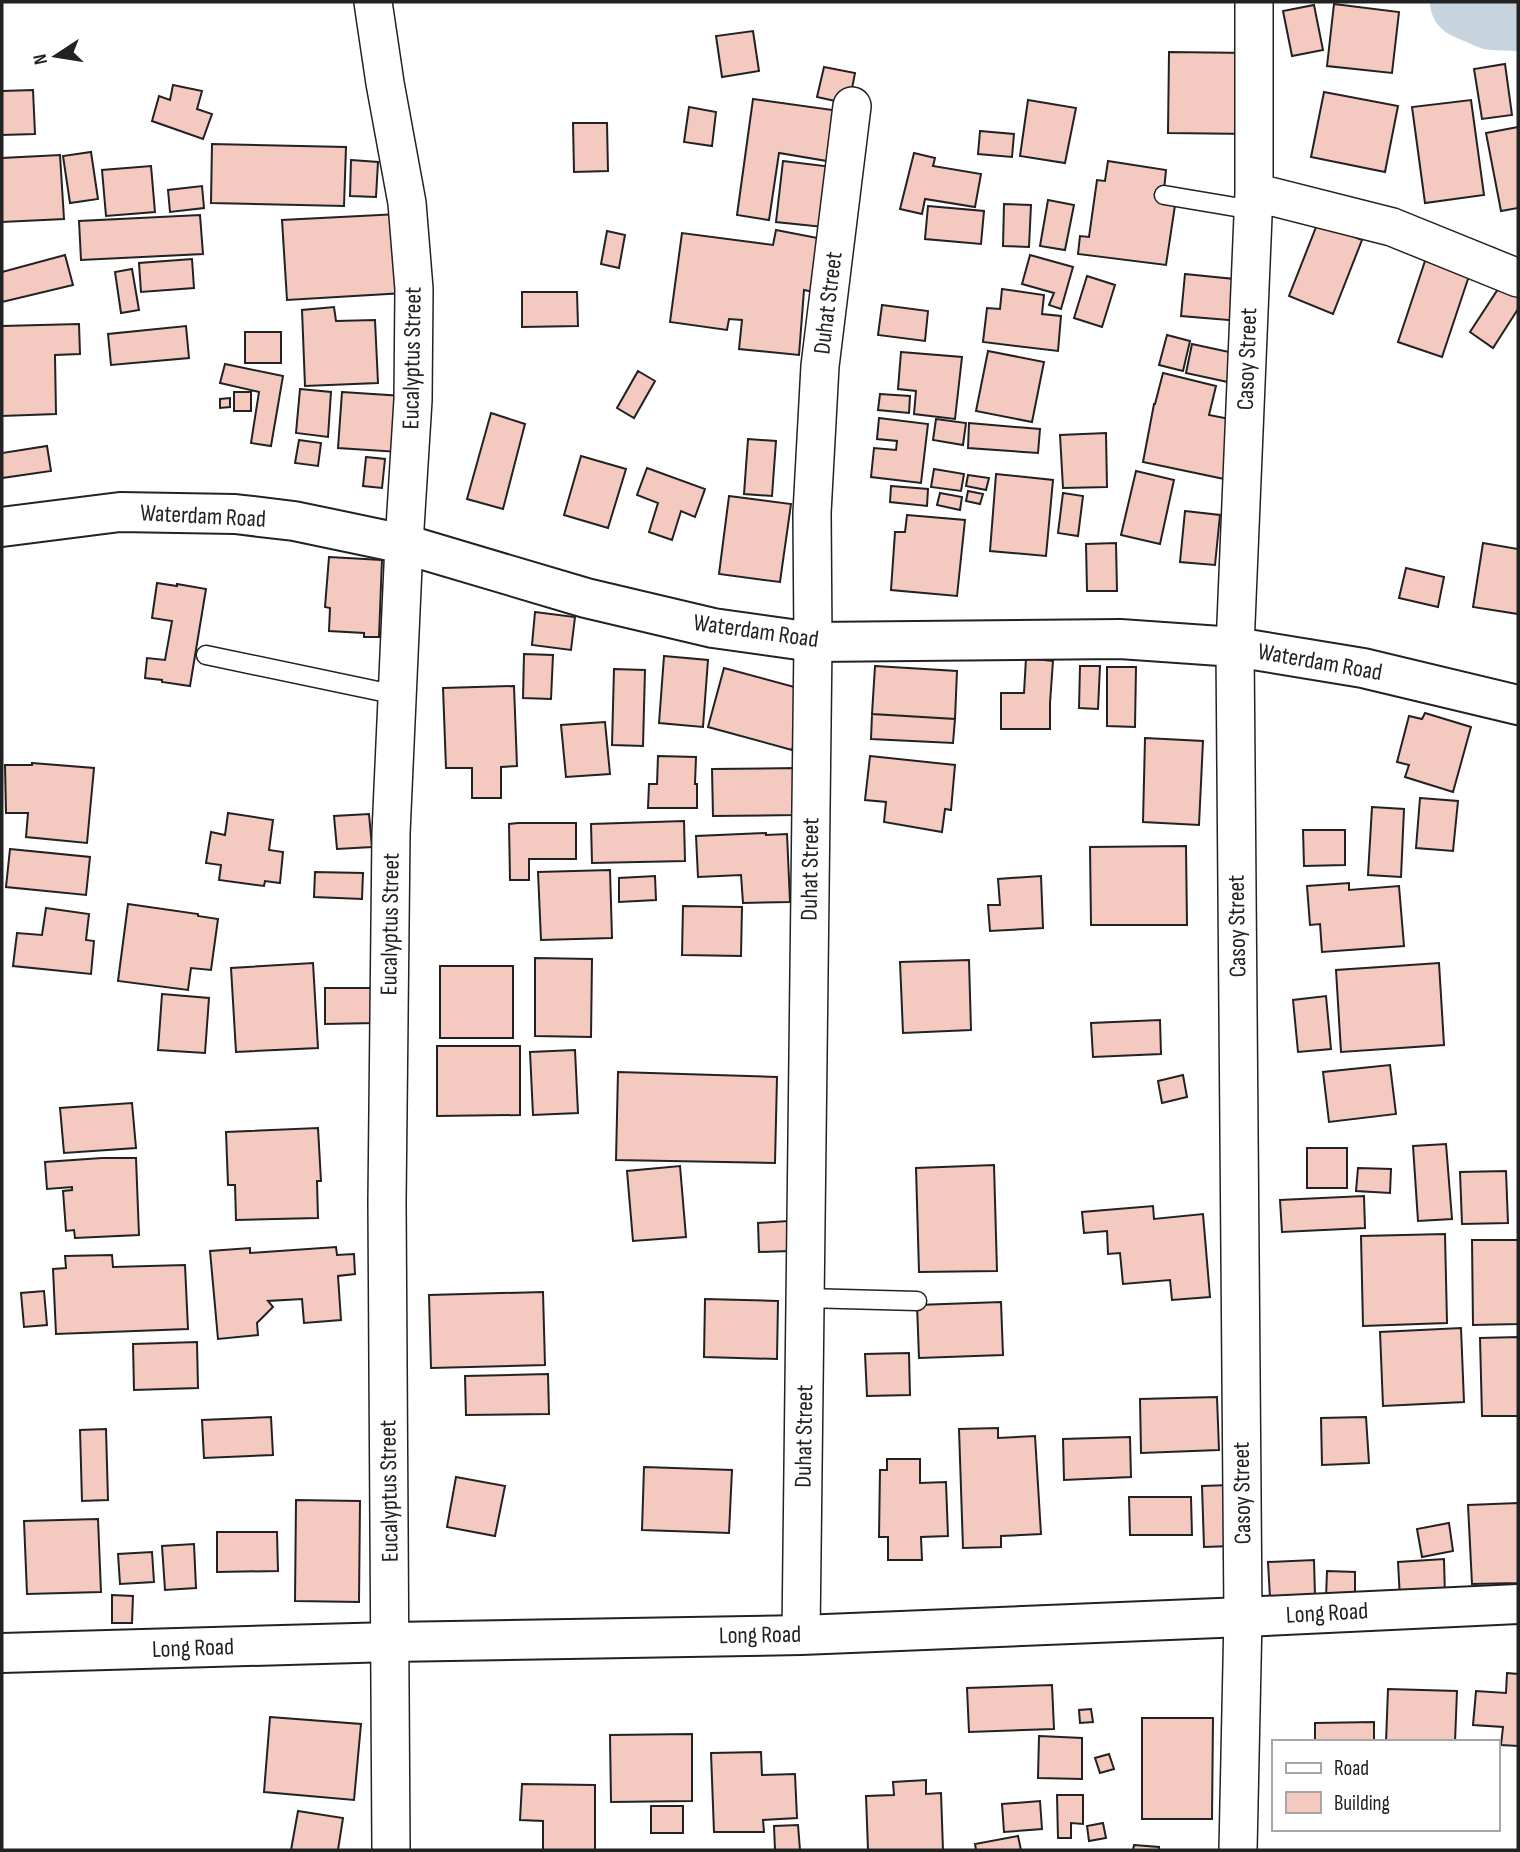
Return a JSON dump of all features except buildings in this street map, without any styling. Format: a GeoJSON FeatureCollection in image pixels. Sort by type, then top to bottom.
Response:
{"type":"FeatureCollection","features":[{"type":"Feature","properties":{"kind":"street","name":"Eucalyptus Street"},"geometry":{"type":"LineString","coordinates":[[373,2],[407,203],[414,289],[413,400],[391,832],[387,1202],[391,1850]]}},
{"type":"Feature","properties":{"kind":"street","name":"Casoy Street"},"geometry":{"type":"LineString","coordinates":[[1238,1850],[1243,1618],[1235,647],[1254,201],[1254,2]]}},
{"type":"Feature","properties":{"kind":"street","name":"Duhat Street"},"geometry":{"type":"LineString","coordinates":[[802,1635],[813,642],[812,513],[820,366],[852,106]]}},
{"type":"Feature","properties":{"kind":"street"},"geometry":{"type":"LineString","coordinates":[[1254,201],[1392,227],[1518,278]]}},
{"type":"Feature","properties":{"kind":"street","name":"Waterdam Road"},"geometry":{"type":"LineString","coordinates":[[2,527],[120,512],[235,514],[294,521],[404,544],[586,598],[713,628],[813,642],[1120,639],[1235,647],[1363,668],[1518,705]]}},
{"type":"Feature","properties":{"kind":"street","name":"Long Road"},"geometry":{"type":"LineString","coordinates":[[2,1653],[391,1642],[802,1635],[1518,1604]]}},
{"type":"Feature","properties":{"kind":"lane"},"geometry":{"type":"LineString","coordinates":[[1164,195],[1254,201]]}},
{"type":"Feature","properties":{"kind":"lane"},"geometry":{"type":"LineString","coordinates":[[206,656],[397,695]]}},
{"type":"Feature","properties":{"kind":"lane"},"geometry":{"type":"LineString","coordinates":[[805,1298],[917,1301]]}},
{"type":"Feature","properties":{"kind":"waterway"},"geometry":{"type":"LineString","coordinates":[[1467,2],[1492,13],[1518,14]]}}]}
